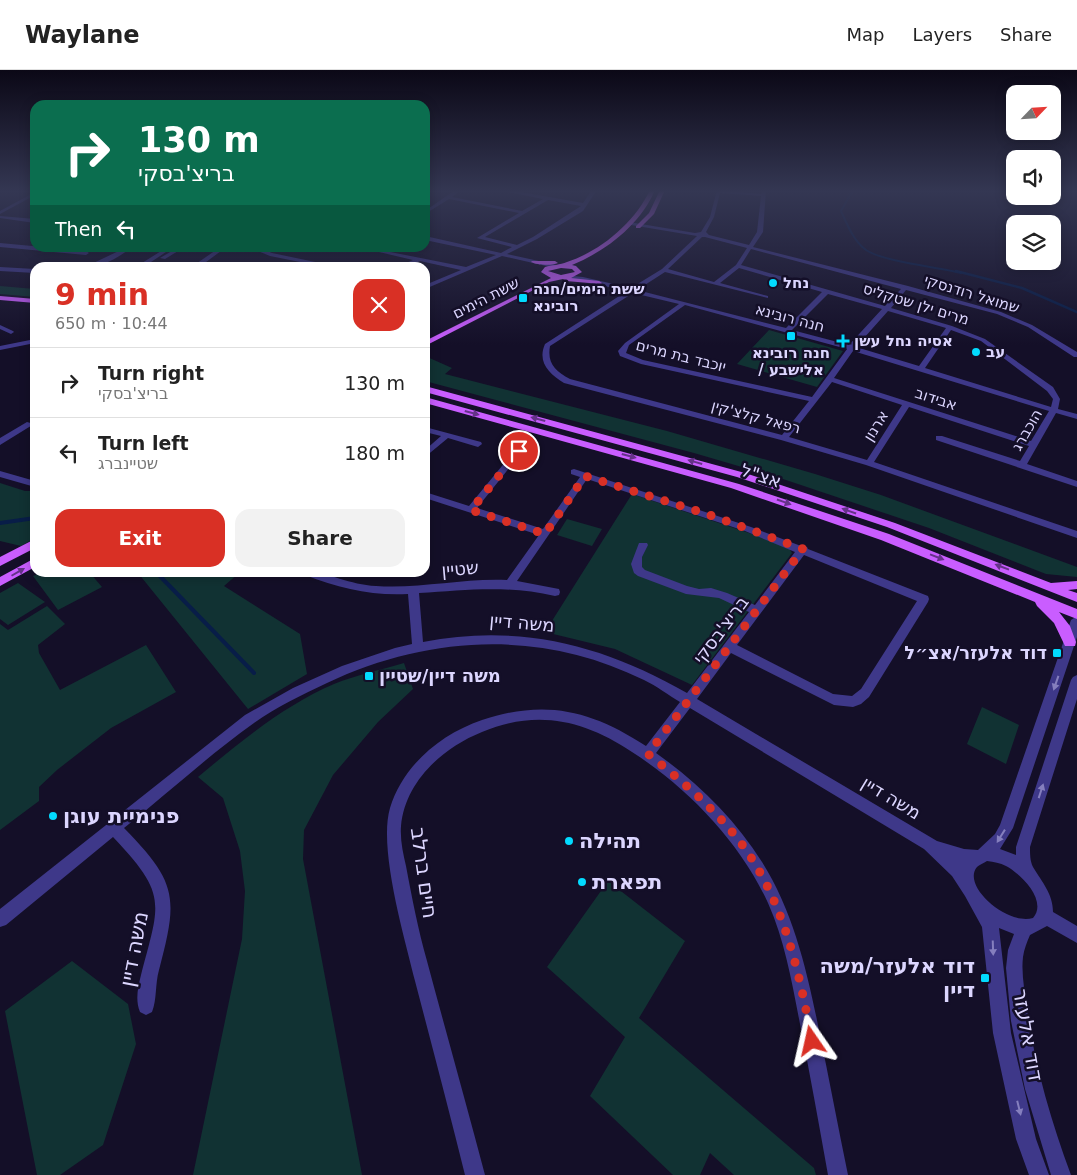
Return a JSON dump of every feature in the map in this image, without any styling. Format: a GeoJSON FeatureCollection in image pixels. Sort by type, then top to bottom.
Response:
{"type":"FeatureCollection","features":[{"type":"Feature","properties":{"kind":"main road"},"geometry":{"type":"LineString","coordinates":[[558,266],[577,260],[605,242]]}},
{"type":"Feature","properties":{"kind":"main road"},"geometry":{"type":"LineString","coordinates":[[558,266],[574,267],[579,271],[582,265],[618,242]]}},
{"type":"Feature","properties":{"kind":"main road"},"geometry":{"type":"LineString","coordinates":[[534,262],[561,263],[577,260]]}},
{"type":"Feature","properties":{"kind":"main road","name":"ששת הימים"},"geometry":{"type":"LineString","coordinates":[[430,333],[558,266]]}},
{"type":"Feature","properties":{"kind":"main road","name":"ששת הימים"},"geometry":{"type":"LineString","coordinates":[[430,341],[537,287],[579,271]]}},
{"type":"Feature","properties":{"kind":"main road"},"geometry":{"type":"LineString","coordinates":[[545,272],[563,277]]}},
{"type":"Feature","properties":{"kind":"main road"},"geometry":{"type":"LineString","coordinates":[[537,287],[566,280],[599,283]]}},
{"type":"Feature","properties":{"kind":"main road"},"geometry":{"type":"LineString","coordinates":[[0,298],[30,301]]}},
{"type":"Feature","properties":{"kind":"main road"},"geometry":{"type":"LineString","coordinates":[[0,305],[30,308]]}},
{"type":"Feature","properties":{"kind":"main road","name":"אצ\"ל"},"geometry":{"type":"LineString","coordinates":[[430,390],[741,475],[891,525],[1077,598]]}},
{"type":"Feature","properties":{"kind":"main road","name":"אצ\"ל"},"geometry":{"type":"LineString","coordinates":[[430,401],[734,486],[885,537],[1077,614]]}},
{"type":"Feature","properties":{"kind":"main road"},"geometry":{"type":"LineString","coordinates":[[0,562],[30,545]]}},
{"type":"Feature","properties":{"kind":"main road"},"geometry":{"type":"LineString","coordinates":[[0,582],[30,565]]}},
{"type":"Feature","properties":{"kind":"main road"},"geometry":{"type":"LineString","coordinates":[[1047,585],[1077,585]]}},
{"type":"Feature","properties":{"kind":"main road"},"geometry":{"type":"LineString","coordinates":[[1027,593],[1060,620],[1070,642]]}},
{"type":"Feature","properties":{"kind":"street"},"geometry":{"type":"LineString","coordinates":[[442,242],[558,266]]}},
{"type":"Feature","properties":{"kind":"street"},"geometry":{"type":"LineString","coordinates":[[495,242],[518,247]]}},
{"type":"Feature","properties":{"kind":"street"},"geometry":{"type":"LineString","coordinates":[[430,285],[503,254],[527,242]]}},
{"type":"Feature","properties":{"kind":"street","name":"רפאל קלצ'קין"},"geometry":{"type":"LineString","coordinates":[[695,242],[664,270],[631,289],[547,345],[544,354],[549,368],[567,381],[784,438],[869,463],[1077,535]]}},
{"type":"Feature","properties":{"kind":"street","name":"שמואל רודנסקי"},"geometry":{"type":"LineString","coordinates":[[731,242],[981,307],[1016,319],[1042,333],[1077,356]]}},
{"type":"Feature","properties":{"kind":"street"},"geometry":{"type":"LineString","coordinates":[[715,284],[738,266],[753,242]]}},
{"type":"Feature","properties":{"kind":"street"},"geometry":{"type":"LineString","coordinates":[[430,244],[496,257],[545,272]]}},
{"type":"Feature","properties":{"kind":"street"},"geometry":{"type":"LineString","coordinates":[[0,245],[29,248]]}},
{"type":"Feature","properties":{"kind":"street"},"geometry":{"type":"LineString","coordinates":[[75,252],[86,253]]}},
{"type":"Feature","properties":{"kind":"street"},"geometry":{"type":"LineString","coordinates":[[102,262],[121,252]]}},
{"type":"Feature","properties":{"kind":"street"},"geometry":{"type":"LineString","coordinates":[[147,262],[163,252]]}},
{"type":"Feature","properties":{"kind":"street"},"geometry":{"type":"LineString","coordinates":[[158,262],[174,252]]}},
{"type":"Feature","properties":{"kind":"street"},"geometry":{"type":"LineString","coordinates":[[202,262],[216,252]]}},
{"type":"Feature","properties":{"kind":"street"},"geometry":{"type":"LineString","coordinates":[[267,252],[313,262]]}},
{"type":"Feature","properties":{"kind":"street"},"geometry":{"type":"LineString","coordinates":[[387,252],[466,269]]}},
{"type":"Feature","properties":{"kind":"street"},"geometry":{"type":"LineString","coordinates":[[411,262],[420,258]]}},
{"type":"Feature","properties":{"kind":"street","name":"מרים ילן שטקליס"},"geometry":{"type":"LineString","coordinates":[[738,266],[888,308],[950,327],[983,340],[1050,389],[1057,396],[1058,400],[1054,410]]}},
{"type":"Feature","properties":{"kind":"street"},"geometry":{"type":"LineString","coordinates":[[0,268],[30,271]]}},
{"type":"Feature","properties":{"kind":"street"},"geometry":{"type":"LineString","coordinates":[[664,270],[766,297]]}},
{"type":"Feature","properties":{"kind":"street","name":"חנה רובינא"},"geometry":{"type":"LineString","coordinates":[[579,271],[631,289],[851,348],[1077,417]]}},
{"type":"Feature","properties":{"kind":"street","name":"חנה רובינא"},"geometry":{"type":"LineString","coordinates":[[563,277],[631,289]]}},
{"type":"Feature","properties":{"kind":"street"},"geometry":{"type":"LineString","coordinates":[[784,438],[830,380],[851,348],[906,287]]}},
{"type":"Feature","properties":{"kind":"street"},"geometry":{"type":"LineString","coordinates":[[787,331],[827,291]]}},
{"type":"Feature","properties":{"kind":"street","name":"יוכבד בת מרים"},"geometry":{"type":"LineString","coordinates":[[684,303],[627,344],[622,351],[623,354],[641,362],[814,400]]}},
{"type":"Feature","properties":{"kind":"street"},"geometry":{"type":"LineString","coordinates":[[0,327],[10,332]]}},
{"type":"Feature","properties":{"kind":"street"},"geometry":{"type":"LineString","coordinates":[[921,369],[950,327]]}},
{"type":"Feature","properties":{"kind":"street"},"geometry":{"type":"LineString","coordinates":[[0,348],[30,342]]}},
{"type":"Feature","properties":{"kind":"street","name":"אבידוב"},"geometry":{"type":"LineString","coordinates":[[830,380],[1034,445]]}},
{"type":"Feature","properties":{"kind":"street","name":"ארנון"},"geometry":{"type":"LineString","coordinates":[[869,463],[907,404]]}},
{"type":"Feature","properties":{"kind":"street","name":"הוכברג"},"geometry":{"type":"LineString","coordinates":[[1054,410],[1022,466],[1077,484]]}},
{"type":"Feature","properties":{"kind":"street"},"geometry":{"type":"LineString","coordinates":[[0,442],[30,424]]}},
{"type":"Feature","properties":{"kind":"street"},"geometry":{"type":"LineString","coordinates":[[430,430],[478,444]]}},
{"type":"Feature","properties":{"kind":"street"},"geometry":{"type":"LineString","coordinates":[[430,450],[447,435]]}},
{"type":"Feature","properties":{"kind":"street"},"geometry":{"type":"LineString","coordinates":[[939,438],[1022,466]]}},
{"type":"Feature","properties":{"kind":"street"},"geometry":{"type":"LineString","coordinates":[[471,510],[519,451]]}},
{"type":"Feature","properties":{"kind":"street"},"geometry":{"type":"LineString","coordinates":[[574,472],[707,514],[803,549],[924,598],[865,693],[860,700],[852,703],[841,703],[730,647]]}},
{"type":"Feature","properties":{"kind":"street"},"geometry":{"type":"LineString","coordinates":[[0,474],[30,483]]}},
{"type":"Feature","properties":{"kind":"street"},"geometry":{"type":"LineString","coordinates":[[510,584],[585,476]]}},
{"type":"Feature","properties":{"kind":"street"},"geometry":{"type":"LineString","coordinates":[[430,497],[545,534]]}},
{"type":"Feature","properties":{"kind":"street"},"geometry":{"type":"LineString","coordinates":[[643,545],[637,558],[636,566],[638,570],[650,578],[698,593],[709,592],[744,604],[757,611]]}},
{"type":"Feature","properties":{"kind":"street","name":"בריצ'בסקי"},"geometry":{"type":"LineString","coordinates":[[648,754],[803,549]]}},
{"type":"Feature","properties":{"kind":"street","name":"שטיין"},"geometry":{"type":"LineString","coordinates":[[322,577],[348,587],[374,590],[413,590],[484,584],[510,584],[525,585],[556,592]]}},
{"type":"Feature","properties":{"kind":"street"},"geometry":{"type":"LineString","coordinates":[[413,590],[418,647]]}},
{"type":"Feature","properties":{"kind":"street"},"geometry":{"type":"LineString","coordinates":[[1077,620],[1006,828],[1000,839],[981,856],[970,862],[967,870],[966,879],[974,896],[1000,922],[1013,927],[1025,928],[1040,922],[1044,916],[1046,905],[1043,894],[1027,872],[1023,860],[1023,847],[1077,680]]}},
{"type":"Feature","properties":{"kind":"street","name":"משה דיין"},"geometry":{"type":"LineString","coordinates":[[2,917],[250,719],[294,692],[369,660],[418,647],[466,640],[499,638],[530,640],[595,654],[623,665],[690,700],[929,844],[951,861],[962,875],[974,896]]}},
{"type":"Feature","properties":{"kind":"street","name":"חיים ברלב"},"geometry":{"type":"LineString","coordinates":[[475,1175],[402,901],[394,843],[396,808],[404,788],[426,761],[451,740],[480,726],[517,716],[551,712],[604,729],[648,754],[720,818],[741,843],[762,876],[774,900],[786,932],[802,986],[838,1175]]}},
{"type":"Feature","properties":{"kind":"street","name":"משה דיין"},"geometry":{"type":"LineString","coordinates":[[114,828],[154,872],[165,903],[164,928],[145,989],[146,1006]]}},
{"type":"Feature","properties":{"kind":"street","name":"משה דיין"},"geometry":{"type":"LineString","coordinates":[[929,844],[964,856],[981,856]]}},
{"type":"Feature","properties":{"kind":"street"},"geometry":{"type":"LineString","coordinates":[[981,856],[1006,858],[1027,872]]}},
{"type":"Feature","properties":{"kind":"street","name":"דוד אלעזר"},"geometry":{"type":"LineString","coordinates":[[974,896],[990,925],[1002,1033],[1026,1139],[1040,1175]]}},
{"type":"Feature","properties":{"kind":"street"},"geometry":{"type":"LineString","coordinates":[[1044,916],[1077,935]]}},
{"type":"Feature","properties":{"kind":"street","name":"דוד אלעזר"},"geometry":{"type":"LineString","coordinates":[[1025,928],[1016,950],[1014,972],[1019,1015],[1036,1095],[1049,1142],[1061,1175]]}},
{"type":"Feature","properties":{"kind":"green space"},"geometry":{"type":"Polygon","coordinates":[[[0,286],[30,289],[30,297],[0,294],[0,286]]]}},
{"type":"Feature","properties":{"kind":"green space"},"geometry":{"type":"Polygon","coordinates":[[[769,330],[843,351],[817,387],[737,364],[769,330]]]}},
{"type":"Feature","properties":{"kind":"green space"},"geometry":{"type":"Polygon","coordinates":[[[430,358],[452,368],[445,374],[667,431],[881,495],[1077,567],[1077,577],[1046,574],[929,528],[783,479],[694,453],[430,382],[430,358]]]}},
{"type":"Feature","properties":{"kind":"green space"},"geometry":{"type":"Polygon","coordinates":[[[0,483],[30,491],[30,541],[21,546],[0,541],[0,483]]]}},
{"type":"Feature","properties":{"kind":"green space"},"geometry":{"type":"Polygon","coordinates":[[[632,494],[788,546],[792,553],[692,685],[615,649],[545,632],[632,494]]]}},
{"type":"Feature","properties":{"kind":"green space"},"geometry":{"type":"Polygon","coordinates":[[[567,519],[602,529],[592,546],[557,535],[567,519]]]}},
{"type":"Feature","properties":{"kind":"green space"},"geometry":{"type":"Polygon","coordinates":[[[34,577],[93,577],[102,587],[58,610],[34,577]]]}},
{"type":"Feature","properties":{"kind":"green space"},"geometry":{"type":"Polygon","coordinates":[[[141,577],[234,577],[224,586],[300,634],[307,674],[248,709],[141,577]]]}},
{"type":"Feature","properties":{"kind":"green space"},"geometry":{"type":"Polygon","coordinates":[[[18,583],[45,602],[8,625],[0,619],[0,593],[18,583]]]}},
{"type":"Feature","properties":{"kind":"green space"},"geometry":{"type":"Polygon","coordinates":[[[47,606],[65,624],[38,645],[39,653],[60,690],[146,645],[176,692],[111,728],[57,770],[39,787],[39,801],[0,830],[0,624],[8,630],[47,606]]]}},
{"type":"Feature","properties":{"kind":"green space"},"geometry":{"type":"Polygon","coordinates":[[[404,663],[413,689],[378,722],[333,775],[304,830],[303,859],[362,1175],[193,1175],[242,939],[245,891],[240,851],[223,798],[198,777],[246,738],[280,714],[315,693],[342,681],[404,663]]]}},
{"type":"Feature","properties":{"kind":"green space"},"geometry":{"type":"Polygon","coordinates":[[[982,707],[1019,725],[1006,764],[967,744],[982,707]]]}},
{"type":"Feature","properties":{"kind":"green space"},"geometry":{"type":"Polygon","coordinates":[[[608,881],[685,941],[639,1018],[814,1168],[816,1175],[734,1175],[710,1153],[700,1175],[673,1175],[590,1096],[625,1037],[547,967],[608,881]]]}},
{"type":"Feature","properties":{"kind":"green space"},"geometry":{"type":"Polygon","coordinates":[[[72,961],[128,1004],[136,1044],[103,1145],[60,1175],[37,1175],[5,1011],[72,961]]]}},
{"type":"Feature","properties":{"kind":"waterway"},"geometry":{"type":"LineString","coordinates":[[857,242],[866,250],[885,258],[961,273]]}},
{"type":"Feature","properties":{"kind":"waterway"},"geometry":{"type":"LineString","coordinates":[[956,271],[1022,288],[1077,312]]}},
{"type":"Feature","properties":{"kind":"waterway"},"geometry":{"type":"LineString","coordinates":[[0,523],[30,519]]}},
{"type":"Feature","properties":{"kind":"waterway"},"geometry":{"type":"LineString","coordinates":[[161,577],[254,673]]}},
{"type":"Feature","properties":{"kind":"place","name":"נחל"},"geometry":{"type":"Point","coordinates":[773,283]}},
{"type":"Feature","properties":{"kind":"place","name":"ששת הימים/חנה רובינא"},"geometry":{"type":"Point","coordinates":[523,298]}},
{"type":"Feature","properties":{"kind":"place","name":"חנה רובינא / אלישבע"},"geometry":{"type":"Point","coordinates":[791,336]}},
{"type":"Feature","properties":{"kind":"place","name":"אסיה נחל עשן"},"geometry":{"type":"Point","coordinates":[843,341]}},
{"type":"Feature","properties":{"kind":"place","name":"עב"},"geometry":{"type":"Point","coordinates":[976,352]}},
{"type":"Feature","properties":{"kind":"place","name":"דוד אלעזר/אצ״ל"},"geometry":{"type":"Point","coordinates":[1057,653]}},
{"type":"Feature","properties":{"kind":"place","name":"משה דיין/שטיין"},"geometry":{"type":"Point","coordinates":[369,676]}},
{"type":"Feature","properties":{"kind":"place","name":"פנימיית עוגן"},"geometry":{"type":"Point","coordinates":[53,816]}},
{"type":"Feature","properties":{"kind":"place","name":"תהילה"},"geometry":{"type":"Point","coordinates":[569,841]}},
{"type":"Feature","properties":{"kind":"place","name":"תפארת"},"geometry":{"type":"Point","coordinates":[582,882]}},
{"type":"Feature","properties":{"kind":"place","name":"דוד אלעזר/משה דיין"},"geometry":{"type":"Point","coordinates":[985,978]}},
{"type":"Feature","properties":{"kind":"route"},"geometry":{"type":"LineString","coordinates":[[519,451],[471,510],[545,534],[585,476],[707,514],[803,549],[648,754],[681,781],[720,818],[741,843],[762,876],[774,900],[786,932],[802,986],[812,1041]]}}]}
